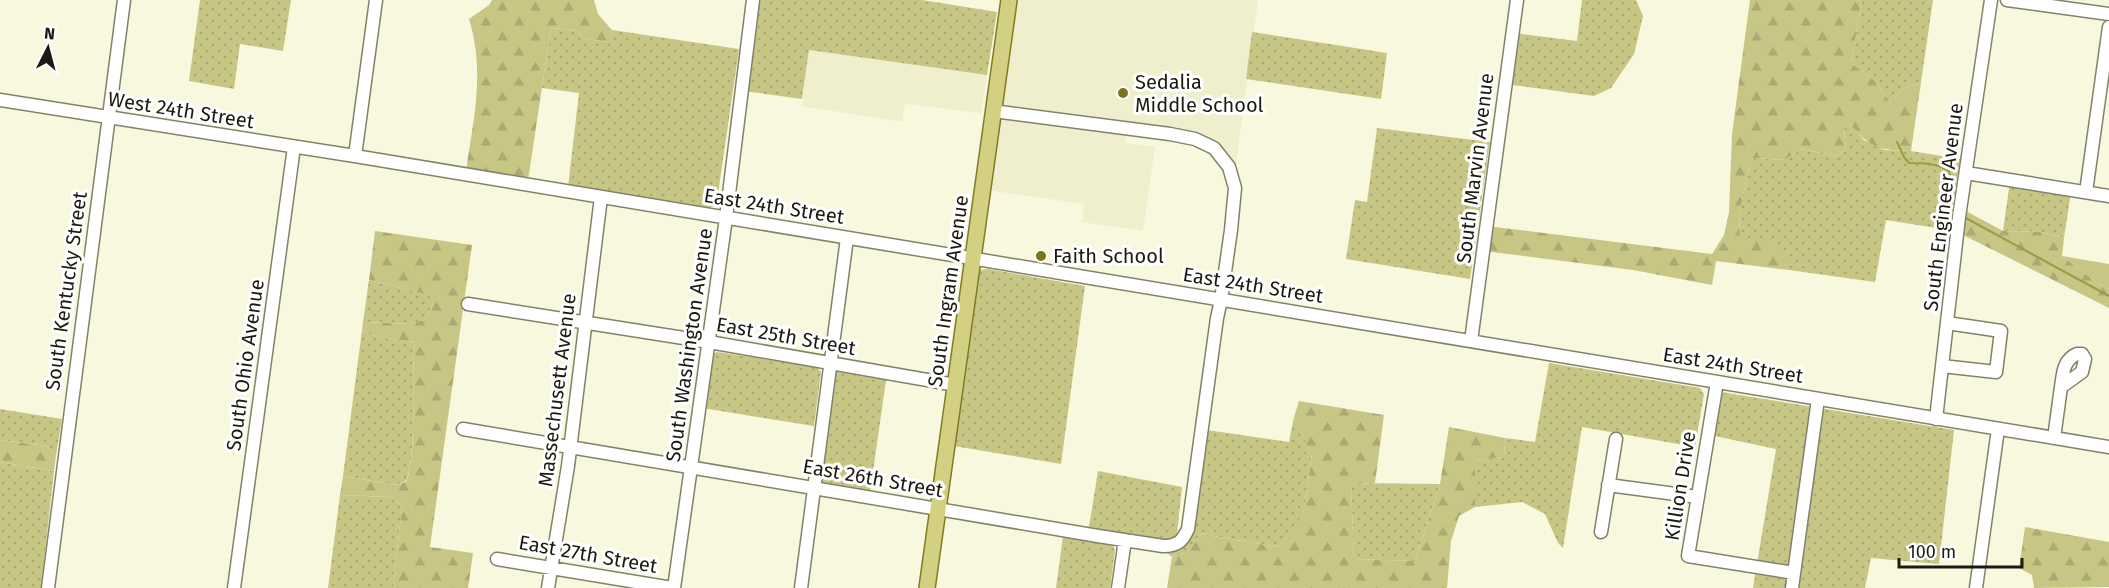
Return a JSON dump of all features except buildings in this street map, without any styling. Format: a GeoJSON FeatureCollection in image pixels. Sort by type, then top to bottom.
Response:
{"type":"FeatureCollection","features":[{"type":"Feature","properties":{"kind":"main road","name":"South Ingram Avenue"},"geometry":{"type":"LineString","coordinates":[[927,588],[1009,0]]}},
{"type":"Feature","properties":{"kind":"street","name":"South Kentucky Street"},"geometry":{"type":"LineString","coordinates":[[48,588],[124,0]]}},
{"type":"Feature","properties":{"kind":"street"},"geometry":{"type":"LineString","coordinates":[[356,156],[376,0]]}},
{"type":"Feature","properties":{"kind":"street","name":"South Washington Avenue"},"geometry":{"type":"LineString","coordinates":[[673,588],[726,218],[753,0]]}},
{"type":"Feature","properties":{"kind":"street","name":"South Marvin Avenue"},"geometry":{"type":"LineString","coordinates":[[1471,341],[1517,0]]}},
{"type":"Feature","properties":{"kind":"street","name":"South Engineer Avenue"},"geometry":{"type":"LineString","coordinates":[[1936,419],[1990,0]]}},
{"type":"Feature","properties":{"kind":"street"},"geometry":{"type":"LineString","coordinates":[[2007,0],[2109,14]]}},
{"type":"Feature","properties":{"kind":"street"},"geometry":{"type":"LineString","coordinates":[[2086,192],[2109,27]]}},
{"type":"Feature","properties":{"kind":"street","name":"West 24th Street"},"geometry":{"type":"LineString","coordinates":[[0,100],[356,156]]}},
{"type":"Feature","properties":{"kind":"street","name":"East 26th Street"},"geometry":{"type":"LineString","coordinates":[[463,429],[1125,540],[1173,546],[1184,538],[1188,529],[1231,230],[1235,188],[1229,167],[1214,148],[1195,139],[993,111]]}},
{"type":"Feature","properties":{"kind":"street","name":"South Ohio Avenue"},"geometry":{"type":"LineString","coordinates":[[234,588],[294,147]]}},
{"type":"Feature","properties":{"kind":"street","name":"East 24th Street"},"geometry":{"type":"LineString","coordinates":[[356,156],[2109,447]]}},
{"type":"Feature","properties":{"kind":"street"},"geometry":{"type":"LineString","coordinates":[[1966,173],[2109,196]]}},
{"type":"Feature","properties":{"kind":"street","name":"Massechusett Avenue"},"geometry":{"type":"LineString","coordinates":[[548,588],[570,447],[601,197]]}},
{"type":"Feature","properties":{"kind":"street"},"geometry":{"type":"LineString","coordinates":[[801,588],[847,238]]}},
{"type":"Feature","properties":{"kind":"street","name":"East 25th Street"},"geometry":{"type":"LineString","coordinates":[[468,304],[709,342],[956,385]]}},
{"type":"Feature","properties":{"kind":"street"},"geometry":{"type":"LineString","coordinates":[[1942,366],[1996,372],[2001,332],[1947,323]]}},
{"type":"Feature","properties":{"kind":"street","name":"Killion Drive"},"geometry":{"type":"LineString","coordinates":[[1717,382],[1688,556],[1794,573]]}},
{"type":"Feature","properties":{"kind":"street"},"geometry":{"type":"LineString","coordinates":[[2054,438],[2061,387]]}},
{"type":"Feature","properties":{"kind":"street"},"geometry":{"type":"LineString","coordinates":[[1792,588],[1818,399]]}},
{"type":"Feature","properties":{"kind":"street"},"geometry":{"type":"LineString","coordinates":[[1976,588],[1998,429]]}},
{"type":"Feature","properties":{"kind":"street"},"geometry":{"type":"LineString","coordinates":[[1601,532],[1616,439]]}},
{"type":"Feature","properties":{"kind":"street"},"geometry":{"type":"LineString","coordinates":[[1608,485],[1698,497]]}},
{"type":"Feature","properties":{"kind":"street"},"geometry":{"type":"LineString","coordinates":[[1118,588],[1125,540]]}},
{"type":"Feature","properties":{"kind":"street","name":"East 27th Street"},"geometry":{"type":"LineString","coordinates":[[497,559],[673,588]]}},
{"type":"Feature","properties":{"kind":"shaded area","name":"Sedalia Middle School"},"geometry":{"type":"Polygon","coordinates":[[[1014,0],[1258,0],[1236,164],[1223,149],[1204,136],[999,107],[1014,0]]]}},
{"type":"Feature","properties":{"kind":"shaded area"},"geometry":{"type":"Polygon","coordinates":[[[809,50],[987,75],[981,113],[905,104],[902,122],[802,106],[809,50]]]}},
{"type":"Feature","properties":{"kind":"shaded area"},"geometry":{"type":"Polygon","coordinates":[[[997,116],[1126,134],[1125,143],[1155,147],[1143,231],[1082,222],[1084,204],[986,190],[997,116]]]}},
{"type":"Feature","properties":{"kind":"green space"},"geometry":{"type":"Polygon","coordinates":[[[200,0],[291,0],[283,51],[240,44],[234,89],[189,81],[200,0]]]}},
{"type":"Feature","properties":{"kind":"green space"},"geometry":{"type":"Polygon","coordinates":[[[492,0],[594,0],[598,14],[612,30],[610,42],[586,39],[574,30],[551,28],[528,180],[466,170],[475,113],[477,76],[474,38],[469,19],[489,5],[492,0]]]}},
{"type":"Feature","properties":{"kind":"green space"},"geometry":{"type":"Polygon","coordinates":[[[755,0],[922,0],[997,12],[987,75],[809,50],[802,99],[744,91],[755,0]]]}},
{"type":"Feature","properties":{"kind":"green space"},"geometry":{"type":"Polygon","coordinates":[[[1582,0],[1636,0],[1643,16],[1634,54],[1611,88],[1594,96],[1506,84],[1515,33],[1577,41],[1582,0]]]}},
{"type":"Feature","properties":{"kind":"green space"},"geometry":{"type":"Polygon","coordinates":[[[1750,0],[1862,0],[1851,63],[1875,81],[1890,102],[1903,89],[1921,82],[1911,151],[1877,147],[1851,125],[1844,129],[1846,149],[1837,156],[1801,149],[1785,160],[1751,158],[1739,214],[1740,237],[1767,241],[1789,254],[1789,270],[1716,261],[1712,285],[1633,270],[1484,251],[1487,226],[1712,254],[1724,235],[1729,212],[1732,134],[1750,0]]]}},
{"type":"Feature","properties":{"kind":"green space"},"geometry":{"type":"Polygon","coordinates":[[[1862,0],[1933,0],[1921,82],[1903,89],[1890,102],[1875,81],[1851,63],[1862,0]]]}},
{"type":"Feature","properties":{"kind":"green space"},"geometry":{"type":"Polygon","coordinates":[[[551,28],[574,30],[586,39],[610,42],[612,30],[739,49],[717,201],[714,206],[699,210],[568,187],[579,93],[542,88],[551,28]]]}},
{"type":"Feature","properties":{"kind":"green space"},"geometry":{"type":"Polygon","coordinates":[[[1252,32],[1387,53],[1381,99],[1246,79],[1252,32]]]}},
{"type":"Feature","properties":{"kind":"green space"},"geometry":{"type":"Polygon","coordinates":[[[1852,125],[1864,140],[1885,150],[1911,151],[1960,159],[1949,230],[1886,220],[1875,282],[1789,270],[1789,254],[1740,238],[1739,214],[1751,158],[1785,160],[1801,149],[1837,156],[1846,149],[1844,128],[1852,125]]]}},
{"type":"Feature","properties":{"kind":"green space"},"geometry":{"type":"Polygon","coordinates":[[[1377,128],[1490,142],[1470,279],[1346,259],[1355,200],[1367,202],[1377,128]]]}},
{"type":"Feature","properties":{"kind":"green space"},"geometry":{"type":"Polygon","coordinates":[[[2010,181],[2071,192],[2064,238],[2041,232],[2003,231],[2010,181]]]}},
{"type":"Feature","properties":{"kind":"green space"},"geometry":{"type":"Polygon","coordinates":[[[1964,210],[2003,231],[2041,232],[2064,238],[2062,256],[2109,289],[2109,308],[1961,234],[1964,210]]]}},
{"type":"Feature","properties":{"kind":"green space"},"geometry":{"type":"Polygon","coordinates":[[[375,231],[472,245],[430,547],[473,553],[468,588],[393,588],[402,506],[391,497],[340,495],[343,476],[396,485],[407,481],[410,464],[415,342],[377,337],[362,330],[363,322],[409,324],[424,320],[433,305],[429,295],[369,280],[375,231]]]}},
{"type":"Feature","properties":{"kind":"green space"},"geometry":{"type":"Polygon","coordinates":[[[2062,256],[2109,264],[2109,289],[2099,284],[2062,256]]]}},
{"type":"Feature","properties":{"kind":"green space"},"geometry":{"type":"Polygon","coordinates":[[[988,269],[1085,286],[1061,464],[948,445],[973,275],[979,270],[988,269]]]}},
{"type":"Feature","properties":{"kind":"green space"},"geometry":{"type":"Polygon","coordinates":[[[369,280],[430,295],[433,305],[424,320],[409,324],[363,322],[369,280]]]}},
{"type":"Feature","properties":{"kind":"green space"},"geometry":{"type":"Polygon","coordinates":[[[362,330],[377,337],[415,342],[410,463],[407,480],[396,485],[343,476],[362,330]]]}},
{"type":"Feature","properties":{"kind":"green space"},"geometry":{"type":"Polygon","coordinates":[[[717,352],[817,367],[821,372],[814,426],[702,408],[711,355],[717,352]]]}},
{"type":"Feature","properties":{"kind":"green space"},"geometry":{"type":"Polygon","coordinates":[[[1549,363],[1700,388],[1704,394],[1695,447],[1582,427],[1563,548],[1558,543],[1545,514],[1522,502],[1475,507],[1475,461],[1504,457],[1505,438],[1535,442],[1549,363]]]}},
{"type":"Feature","properties":{"kind":"green space"},"geometry":{"type":"Polygon","coordinates":[[[831,371],[886,380],[870,493],[815,484],[831,371]]]}},
{"type":"Feature","properties":{"kind":"green space"},"geometry":{"type":"Polygon","coordinates":[[[1721,392],[1954,430],[1939,564],[1871,558],[1865,588],[1753,588],[1776,449],[1710,435],[1721,392]]]}},
{"type":"Feature","properties":{"kind":"green space"},"geometry":{"type":"Polygon","coordinates":[[[1299,401],[1384,415],[1375,483],[1351,483],[1354,559],[1415,561],[1440,484],[1449,427],[1505,438],[1504,457],[1475,461],[1475,507],[1459,516],[1451,541],[1447,588],[1167,588],[1172,557],[1188,552],[1201,534],[1278,547],[1303,514],[1312,455],[1294,417],[1299,401]]]}},
{"type":"Feature","properties":{"kind":"green space"},"geometry":{"type":"Polygon","coordinates":[[[0,409],[62,419],[56,455],[47,446],[0,440],[0,409]]]}},
{"type":"Feature","properties":{"kind":"green space"},"geometry":{"type":"Polygon","coordinates":[[[1294,417],[1312,454],[1303,515],[1278,547],[1201,534],[1188,552],[1172,557],[1167,553],[1180,546],[1200,429],[1289,442],[1294,417]]]}},
{"type":"Feature","properties":{"kind":"green space"},"geometry":{"type":"Polygon","coordinates":[[[0,440],[47,446],[56,455],[54,471],[0,462],[0,440]]]}},
{"type":"Feature","properties":{"kind":"green space"},"geometry":{"type":"Polygon","coordinates":[[[0,462],[54,471],[41,588],[0,588],[0,462]]]}},
{"type":"Feature","properties":{"kind":"green space"},"geometry":{"type":"Polygon","coordinates":[[[1098,471],[1182,487],[1177,534],[1173,543],[1088,533],[1098,471]]]}},
{"type":"Feature","properties":{"kind":"green space"},"geometry":{"type":"Polygon","coordinates":[[[1351,483],[1440,484],[1415,561],[1354,559],[1351,483]]]}},
{"type":"Feature","properties":{"kind":"green space"},"geometry":{"type":"Polygon","coordinates":[[[340,495],[391,497],[402,506],[393,588],[328,588],[340,495]]]}},
{"type":"Feature","properties":{"kind":"green space"},"geometry":{"type":"Polygon","coordinates":[[[2025,527],[2109,542],[2109,587],[2034,588],[2032,575],[2019,568],[2025,527]]]}},
{"type":"Feature","properties":{"kind":"green space"},"geometry":{"type":"Polygon","coordinates":[[[1063,536],[1112,544],[1115,550],[1110,588],[1056,588],[1063,536]]]}},
{"type":"Feature","properties":{"kind":"waterway"},"geometry":{"type":"LineString","coordinates":[[1897,142],[1909,163],[1924,163],[1949,171],[1951,179],[1949,205],[1954,211]]}},
{"type":"Feature","properties":{"kind":"waterway"},"geometry":{"type":"LineString","coordinates":[[1964,217],[2109,296]]}},
{"type":"Feature","properties":{"kind":"place","name":"Sedalia Middle School"},"geometry":{"type":"Point","coordinates":[1123,93]}},
{"type":"Feature","properties":{"kind":"place","name":"Faith School"},"geometry":{"type":"Point","coordinates":[1041,256]}}]}
